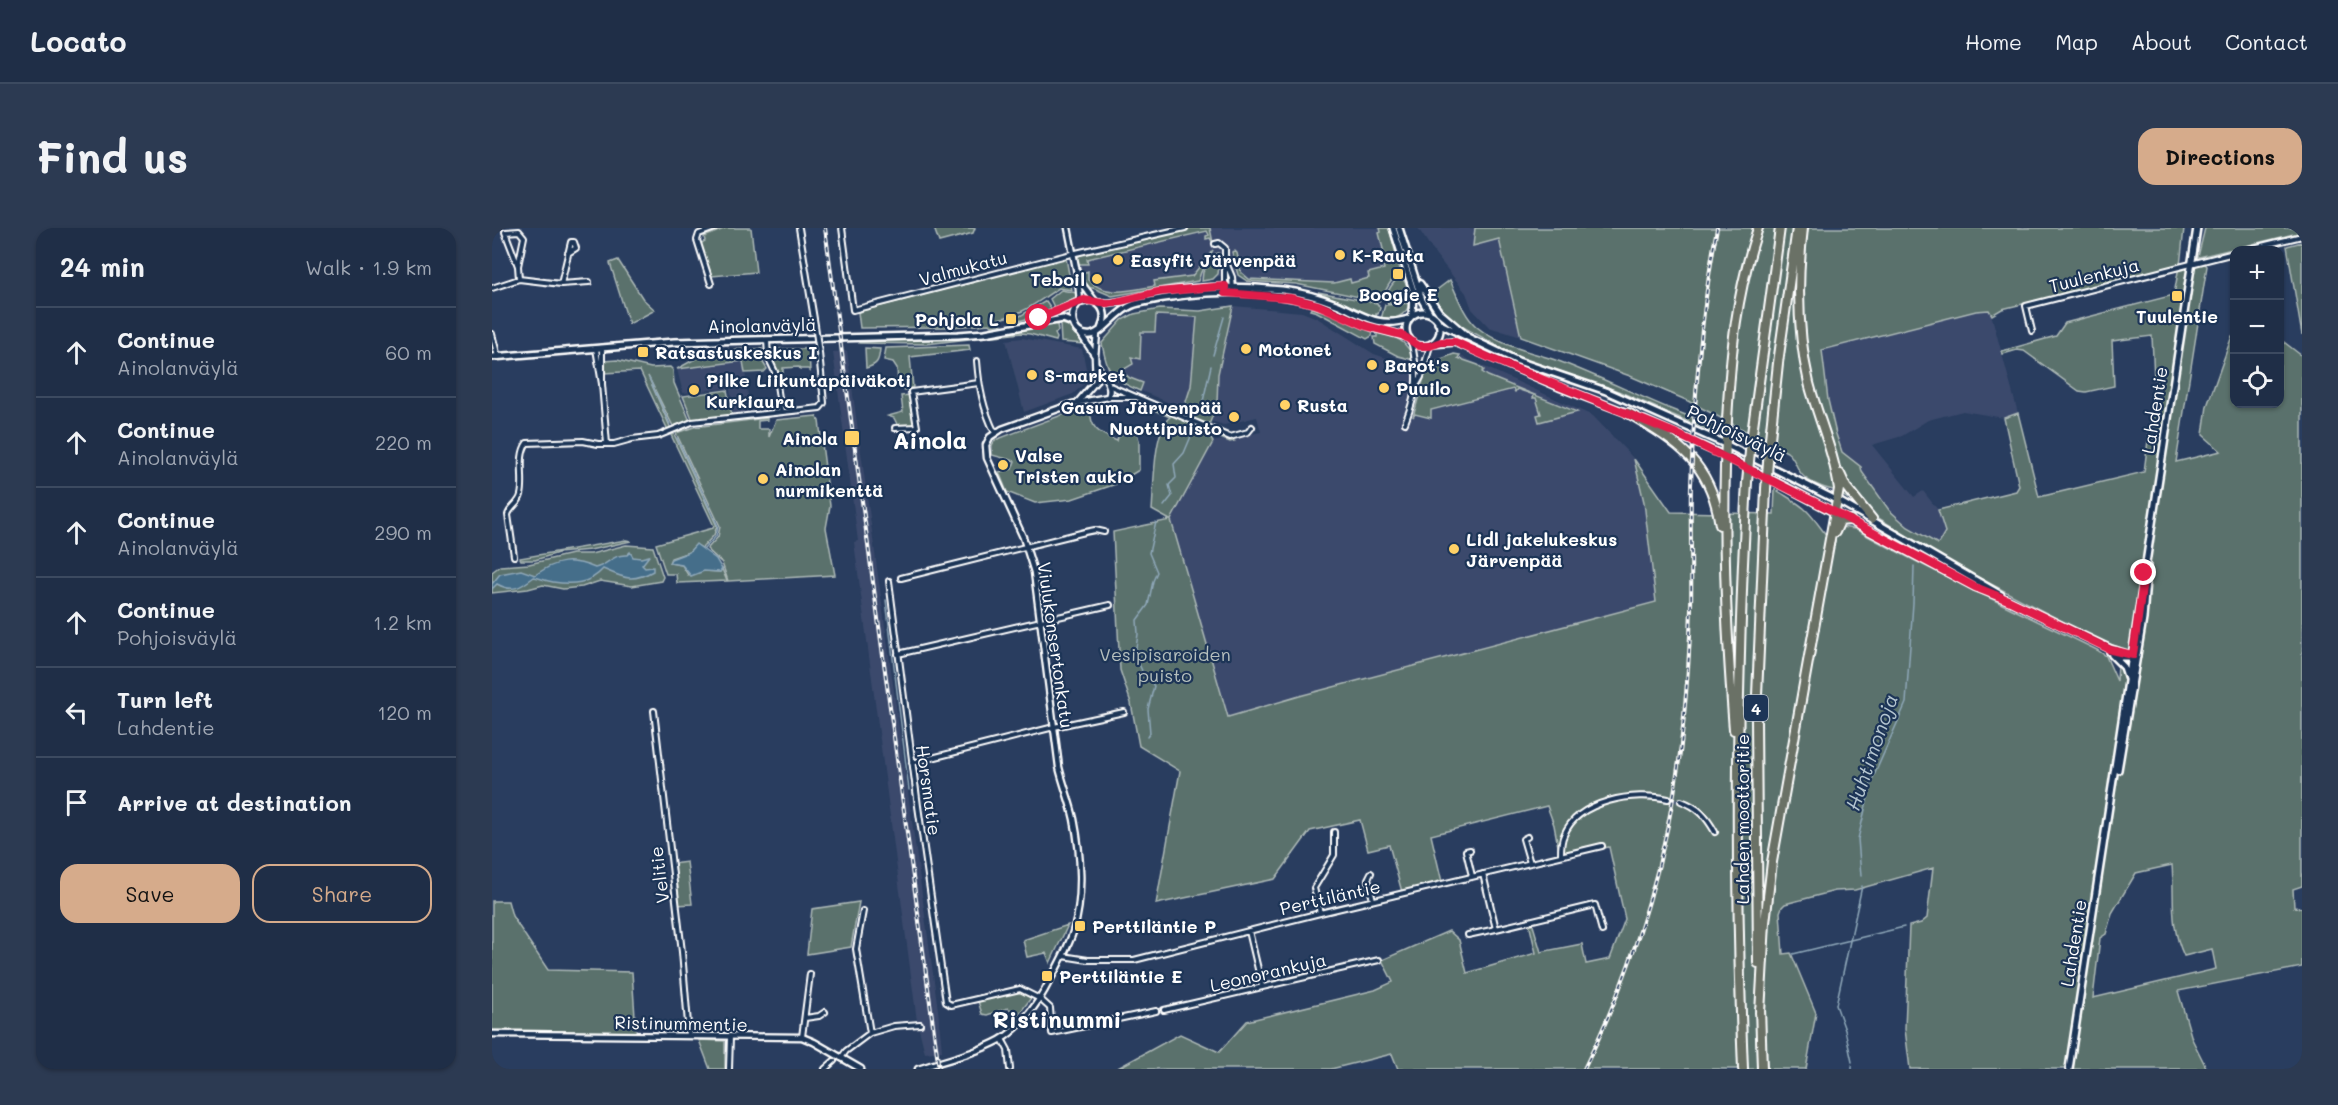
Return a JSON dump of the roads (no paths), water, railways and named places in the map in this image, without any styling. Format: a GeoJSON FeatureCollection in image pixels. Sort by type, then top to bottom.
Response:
{"type":"FeatureCollection","features":[{"type":"Feature","properties":{"kind":"highway"},"geometry":{"type":"LineString","coordinates":[[1738,794],[1724,556],[1725,444],[1740,288],[1758,228]]}},
{"type":"Feature","properties":{"kind":"highway","name":"Lahden moottoritie"},"geometry":{"type":"LineString","coordinates":[[1743,1069],[1738,794],[1742,574],[1747,482],[1759,368],[1780,228]]}},
{"type":"Feature","properties":{"kind":"highway","name":"Lahden moottoritie"},"geometry":{"type":"LineString","coordinates":[[1762,1069],[1757,922],[1756,729],[1761,569],[1769,448],[1778,363],[1797,228]]}},
{"type":"Feature","properties":{"kind":"highway"},"geometry":{"type":"LineString","coordinates":[[1760,1012],[1765,922],[1772,862],[1837,500],[1837,477],[1809,382],[1803,350],[1799,282],[1803,228]]}},
{"type":"Feature","properties":{"kind":"highway"},"geometry":{"type":"LineString","coordinates":[[1628,413],[1677,443],[1700,469],[1712,491],[1717,507],[1724,556]]}},
{"type":"Feature","properties":{"kind":"highway"},"geometry":{"type":"LineString","coordinates":[[1831,453],[1846,487],[1872,519]]}},
{"type":"Feature","properties":{"kind":"highway"},"geometry":{"type":"LineString","coordinates":[[1830,541],[1840,521],[1850,520]]}},
{"type":"Feature","properties":{"kind":"main road"},"geometry":{"type":"LineString","coordinates":[[1393,228],[1413,290],[1411,318],[1407,328],[1410,339]]}},
{"type":"Feature","properties":{"kind":"main road"},"geometry":{"type":"LineString","coordinates":[[1399,228],[1425,306],[1438,323],[1440,331],[1432,345],[1419,346],[1410,339],[1366,326],[1331,309],[1308,302],[1233,293],[1225,290],[1158,292],[1112,303],[1084,300],[1079,302],[1073,311],[1073,323],[1080,332],[1086,335],[1099,331],[1119,312],[1137,303],[1225,290],[1233,286],[1285,290],[1306,295],[1382,323],[1411,318],[1421,311],[1430,314]]}},
{"type":"Feature","properties":{"kind":"main road","name":"Lahdentie"},"geometry":{"type":"LineString","coordinates":[[2107,821],[2112,805],[2197,228]]}},
{"type":"Feature","properties":{"kind":"main road"},"geometry":{"type":"LineString","coordinates":[[1416,278],[1439,312],[1476,343]]}},
{"type":"Feature","properties":{"kind":"main road","name":"Ainolanväylä"},"geometry":{"type":"LineString","coordinates":[[1032,323],[1079,302]]}},
{"type":"Feature","properties":{"kind":"main road"},"geometry":{"type":"LineString","coordinates":[[1097,302],[1105,313],[1099,331]]}},
{"type":"Feature","properties":{"kind":"main road","name":"Ainolanväylä"},"geometry":{"type":"LineString","coordinates":[[495,357],[675,342],[958,335],[985,333],[1063,319],[1073,323]]}},
{"type":"Feature","properties":{"kind":"main road","name":"Pohjoisväylä"},"geometry":{"type":"LineString","coordinates":[[1438,323],[1518,361],[1606,391],[1725,444],[1872,519],[2008,600]]}},
{"type":"Feature","properties":{"kind":"main road","name":"Pohjoisväylä"},"geometry":{"type":"LineString","coordinates":[[1432,345],[1455,342],[1628,413],[1725,456],[1835,512],[1956,578],[2008,600],[2111,650],[2134,657]]}},
{"type":"Feature","properties":{"kind":"main road","name":"Pohjoisväylä"},"geometry":{"type":"LineString","coordinates":[[2050,621],[2106,651],[2121,657],[2134,657]]}},
{"type":"Feature","properties":{"kind":"main road","name":"Pohjoisväylä"},"geometry":{"type":"LineString","coordinates":[[2106,651],[2122,664],[2129,681]]}},
{"type":"Feature","properties":{"kind":"main road","name":"Lahdentie"},"geometry":{"type":"LineString","coordinates":[[2068,1069],[2134,657]]}},
{"type":"Feature","properties":{"kind":"street"},"geometry":{"type":"LineString","coordinates":[[711,284],[697,244],[697,237],[702,232],[715,228]]}},
{"type":"Feature","properties":{"kind":"street"},"geometry":{"type":"LineString","coordinates":[[514,556],[508,515],[521,497],[525,445],[530,442],[583,441],[607,444],[658,436],[692,422],[820,408],[824,405],[819,353],[799,228]]}},
{"type":"Feature","properties":{"kind":"street","name":"Valmukatu"},"geometry":{"type":"LineString","coordinates":[[842,228],[853,310],[1185,228]]}},
{"type":"Feature","properties":{"kind":"street"},"geometry":{"type":"LineString","coordinates":[[1068,228],[1078,278],[1079,302]]}},
{"type":"Feature","properties":{"kind":"street"},"geometry":{"type":"LineString","coordinates":[[518,266],[505,232],[508,231],[519,231],[524,237],[518,266],[519,279]]}},
{"type":"Feature","properties":{"kind":"street"},"geometry":{"type":"LineString","coordinates":[[2261,246],[2302,236]]}},
{"type":"Feature","properties":{"kind":"street"},"geometry":{"type":"LineString","coordinates":[[1215,244],[1219,243],[1225,248],[1227,265],[1225,290]]}},
{"type":"Feature","properties":{"kind":"street"},"geometry":{"type":"LineString","coordinates":[[561,284],[568,253]]}},
{"type":"Feature","properties":{"kind":"street"},"geometry":{"type":"LineString","coordinates":[[2192,264],[2230,254]]}},
{"type":"Feature","properties":{"kind":"street","name":"Tuulenkuja"},"geometry":{"type":"LineString","coordinates":[[2032,331],[2026,306],[2192,264]]}},
{"type":"Feature","properties":{"kind":"street"},"geometry":{"type":"LineString","coordinates":[[1227,265],[1232,277],[1233,293]]}},
{"type":"Feature","properties":{"kind":"street"},"geometry":{"type":"LineString","coordinates":[[1078,278],[1097,302]]}},
{"type":"Feature","properties":{"kind":"street"},"geometry":{"type":"LineString","coordinates":[[492,288],[519,279],[561,284],[589,282]]}},
{"type":"Feature","properties":{"kind":"street"},"geometry":{"type":"LineString","coordinates":[[1078,402],[1096,381],[1095,356],[1099,331]]}},
{"type":"Feature","properties":{"kind":"street"},"geometry":{"type":"LineString","coordinates":[[1080,332],[1095,356]]}},
{"type":"Feature","properties":{"kind":"street"},"geometry":{"type":"LineString","coordinates":[[492,334],[495,357]]}},
{"type":"Feature","properties":{"kind":"street"},"geometry":{"type":"LineString","coordinates":[[1410,339],[1416,361],[1417,384]]}},
{"type":"Feature","properties":{"kind":"street"},"geometry":{"type":"LineString","coordinates":[[767,340],[768,357],[774,369],[781,411]]}},
{"type":"Feature","properties":{"kind":"street"},"geometry":{"type":"LineString","coordinates":[[1406,423],[1417,384],[1432,345]]}},
{"type":"Feature","properties":{"kind":"street"},"geometry":{"type":"LineString","coordinates":[[599,349],[607,444]]}},
{"type":"Feature","properties":{"kind":"street"},"geometry":{"type":"LineString","coordinates":[[977,361],[986,415],[995,433],[1078,402],[1108,397],[1134,397]]}},
{"type":"Feature","properties":{"kind":"street"},"geometry":{"type":"LineString","coordinates":[[1096,364],[1110,386],[1230,437],[1245,433],[1252,427]]}},
{"type":"Feature","properties":{"kind":"street"},"geometry":{"type":"LineString","coordinates":[[1096,381],[1106,381]]}},
{"type":"Feature","properties":{"kind":"street"},"geometry":{"type":"LineString","coordinates":[[895,428],[917,427],[911,392],[979,383]]}},
{"type":"Feature","properties":{"kind":"street"},"geometry":{"type":"LineString","coordinates":[[1108,397],[1110,386]]}},
{"type":"Feature","properties":{"kind":"street"},"geometry":{"type":"LineString","coordinates":[[1092,388],[1097,398]]}},
{"type":"Feature","properties":{"kind":"street","name":"Viulukonsertonkatu"},"geometry":{"type":"LineString","coordinates":[[995,433],[988,440],[987,458],[1027,548],[1034,572],[1059,767],[1067,791],[1079,850],[1080,879],[1077,911],[1073,931],[1063,956]]}},
{"type":"Feature","properties":{"kind":"street"},"geometry":{"type":"LineString","coordinates":[[901,578],[1095,530],[1104,532]]}},
{"type":"Feature","properties":{"kind":"street","name":"Horsmatie"},"geometry":{"type":"LineString","coordinates":[[889,581],[946,1002],[951,1005],[1020,989],[1040,999]]}},
{"type":"Feature","properties":{"kind":"street"},"geometry":{"type":"LineString","coordinates":[[898,654],[1110,605]]}},
{"type":"Feature","properties":{"kind":"street","name":"Velitie"},"geometry":{"type":"LineString","coordinates":[[654,711],[682,952],[689,1037]]}},
{"type":"Feature","properties":{"kind":"street"},"geometry":{"type":"LineString","coordinates":[[912,763],[1124,712]]}},
{"type":"Feature","properties":{"kind":"street"},"geometry":{"type":"LineString","coordinates":[[1561,854],[1563,838],[1568,828],[1595,806],[1609,800],[1635,796],[1668,799]]}},
{"type":"Feature","properties":{"kind":"street"},"geometry":{"type":"LineString","coordinates":[[1681,801],[1701,811],[1708,818],[1715,832]]}},
{"type":"Feature","properties":{"kind":"street"},"geometry":{"type":"LineString","coordinates":[[1320,913],[1314,888],[1334,855],[1334,832]]}},
{"type":"Feature","properties":{"kind":"street"},"geometry":{"type":"LineString","coordinates":[[1527,837],[1523,839],[1530,863]]}},
{"type":"Feature","properties":{"kind":"street","name":"Perttiläntie"},"geometry":{"type":"LineString","coordinates":[[1063,956],[1088,960],[1134,960],[1561,854],[1602,846]]}},
{"type":"Feature","properties":{"kind":"street"},"geometry":{"type":"LineString","coordinates":[[1470,850],[1466,851],[1472,876]]}},
{"type":"Feature","properties":{"kind":"street"},"geometry":{"type":"LineString","coordinates":[[1371,873],[1368,879],[1373,900]]}},
{"type":"Feature","properties":{"kind":"street"},"geometry":{"type":"LineString","coordinates":[[1483,874],[1496,929]]}},
{"type":"Feature","properties":{"kind":"street"},"geometry":{"type":"LineString","coordinates":[[1468,935],[1595,905],[1602,931]]}},
{"type":"Feature","properties":{"kind":"street"},"geometry":{"type":"LineString","coordinates":[[863,910],[856,949],[870,1033]]}},
{"type":"Feature","properties":{"kind":"street"},"geometry":{"type":"LineString","coordinates":[[1249,931],[1262,986]]}},
{"type":"Feature","properties":{"kind":"street"},"geometry":{"type":"LineString","coordinates":[[918,1069],[962,1056],[1002,1039],[1028,1015],[1040,999],[1063,956]]}},
{"type":"Feature","properties":{"kind":"street","name":"Leonorankuja"},"geometry":{"type":"LineString","coordinates":[[1164,1010],[1379,960]]}},
{"type":"Feature","properties":{"kind":"street"},"geometry":{"type":"LineString","coordinates":[[802,1037],[810,974]]}},
{"type":"Feature","properties":{"kind":"street"},"geometry":{"type":"LineString","coordinates":[[1040,999],[1050,1008],[1052,1033],[1156,1011]]}},
{"type":"Feature","properties":{"kind":"street"},"geometry":{"type":"LineString","coordinates":[[806,1018],[819,1016],[825,1012]]}},
{"type":"Feature","properties":{"kind":"street"},"geometry":{"type":"LineString","coordinates":[[841,1058],[846,1051],[870,1033],[894,1026],[920,1024]]}},
{"type":"Feature","properties":{"kind":"street","name":"Ristinummentie"},"geometry":{"type":"LineString","coordinates":[[492,1034],[802,1037],[861,1069]]}},
{"type":"Feature","properties":{"kind":"street"},"geometry":{"type":"LineString","coordinates":[[729,1069],[730,1037]]}},
{"type":"Feature","properties":{"kind":"street"},"geometry":{"type":"LineString","coordinates":[[1002,1039],[1008,1050],[1010,1069]]}},
{"type":"Feature","properties":{"kind":"street"},"geometry":{"type":"LineString","coordinates":[[825,1069],[834,1061]]}},
{"type":"Feature","properties":{"kind":"waterway"},"geometry":{"type":"LineString","coordinates":[[1213,355],[1224,317]]}},
{"type":"Feature","properties":{"kind":"waterway"},"geometry":{"type":"LineString","coordinates":[[1201,410],[1211,366]]}},
{"type":"Feature","properties":{"kind":"waterway"},"geometry":{"type":"LineString","coordinates":[[649,378],[670,424]]}},
{"type":"Feature","properties":{"kind":"waterway"},"geometry":{"type":"LineString","coordinates":[[1164,506],[1172,496],[1169,485],[1176,478],[1174,464],[1184,453],[1192,434]]}},
{"type":"Feature","properties":{"kind":"waterway"},"geometry":{"type":"LineString","coordinates":[[677,438],[718,526],[716,536],[704,549]]}},
{"type":"Feature","properties":{"kind":"waterway"},"geometry":{"type":"LineString","coordinates":[[1147,737],[1150,733],[1148,709],[1154,686],[1143,673],[1135,655],[1137,620],[1148,605],[1157,572],[1149,553],[1156,522]]}},
{"type":"Feature","properties":{"kind":"waterway","name":"Huhtimonoja"},"geometry":{"type":"LineString","coordinates":[[1861,876],[1858,839],[1872,780],[1906,703],[1914,566]]}},
{"type":"Feature","properties":{"kind":"waterway"},"geometry":{"type":"LineString","coordinates":[[886,600],[909,790]]}},
{"type":"Feature","properties":{"kind":"waterway","name":"Huhtimonoja"},"geometry":{"type":"LineString","coordinates":[[1852,1062],[1845,1030],[1836,1005],[1862,886]]}},
{"type":"Feature","properties":{"kind":"waterway","name":"Huhtimonoja"},"geometry":{"type":"LineString","coordinates":[[1793,954],[1904,927]]}},
{"type":"Feature","properties":{"kind":"tunnel"},"geometry":{"type":"LineString","coordinates":[[1668,799],[1681,801]]}},
{"type":"Feature","properties":{"kind":"railway"},"geometry":{"type":"LineString","coordinates":[[825,228],[939,1069]]}},
{"type":"Feature","properties":{"kind":"railway"},"geometry":{"type":"LineString","coordinates":[[1584,1069],[1620,988],[1649,902],[1661,858],[1678,770],[1690,637],[1691,485],[1696,388],[1717,228]]}},
{"type":"Feature","properties":{"kind":"place","name":"K-Rauta"},"geometry":{"type":"Point","coordinates":[1340,255]}},
{"type":"Feature","properties":{"kind":"place","name":"Easyfit Järvenpää"},"geometry":{"type":"Point","coordinates":[1118,260]}},
{"type":"Feature","properties":{"kind":"place","name":"Boogie E"},"geometry":{"type":"Point","coordinates":[1398,274]}},
{"type":"Feature","properties":{"kind":"place","name":"Teboil"},"geometry":{"type":"Point","coordinates":[1097,279]}},
{"type":"Feature","properties":{"kind":"place","name":"Tuulentie"},"geometry":{"type":"Point","coordinates":[2177,296]}},
{"type":"Feature","properties":{"kind":"place","name":"Pohjola L"},"geometry":{"type":"Point","coordinates":[1011,319]}},
{"type":"Feature","properties":{"kind":"place","name":"Motonet"},"geometry":{"type":"Point","coordinates":[1246,349]}},
{"type":"Feature","properties":{"kind":"place","name":"Ratsastuskeskus I"},"geometry":{"type":"Point","coordinates":[643,352]}},
{"type":"Feature","properties":{"kind":"place","name":"Barot's"},"geometry":{"type":"Point","coordinates":[1372,365]}},
{"type":"Feature","properties":{"kind":"place","name":"S-market"},"geometry":{"type":"Point","coordinates":[1032,375]}},
{"type":"Feature","properties":{"kind":"place","name":"Puuilo"},"geometry":{"type":"Point","coordinates":[1384,388]}},
{"type":"Feature","properties":{"kind":"place","name":"Pilke Liikuntapäiväkoti Kurkiaura"},"geometry":{"type":"Point","coordinates":[694,390]}},
{"type":"Feature","properties":{"kind":"place","name":"Rusta"},"geometry":{"type":"Point","coordinates":[1285,405]}},
{"type":"Feature","properties":{"kind":"place","name":"Gasum Järvenpää Nuottipuisto"},"geometry":{"type":"Point","coordinates":[1234,417]}},
{"type":"Feature","properties":{"kind":"place","name":"Ainola"},"geometry":{"type":"Point","coordinates":[852,438]}},
{"type":"Feature","properties":{"kind":"place","name":"Valse Tristen aukio"},"geometry":{"type":"Point","coordinates":[1003,465]}},
{"type":"Feature","properties":{"kind":"place","name":"Ainolan nurmikenttä"},"geometry":{"type":"Point","coordinates":[763,479]}},
{"type":"Feature","properties":{"kind":"place","name":"Lidl jakelukeskus Järvenpää"},"geometry":{"type":"Point","coordinates":[1454,549]}},
{"type":"Feature","properties":{"kind":"place","name":"Perttiläntie P"},"geometry":{"type":"Point","coordinates":[1080,926]}},
{"type":"Feature","properties":{"kind":"place","name":"Perttiläntie E"},"geometry":{"type":"Point","coordinates":[1047,976]}},
{"type":"Feature","properties":{"kind":"district","name":"Ainola"},"geometry":{"type":"Point","coordinates":[930,439]}},
{"type":"Feature","properties":{"kind":"district","name":"Ristinummi"},"geometry":{"type":"Point","coordinates":[1057,1018]}},
{"type":"Feature","properties":{"kind":"park label","name":"Vesipisaroiden puisto"},"geometry":{"type":"Point","coordinates":[1165,664]}}]}
